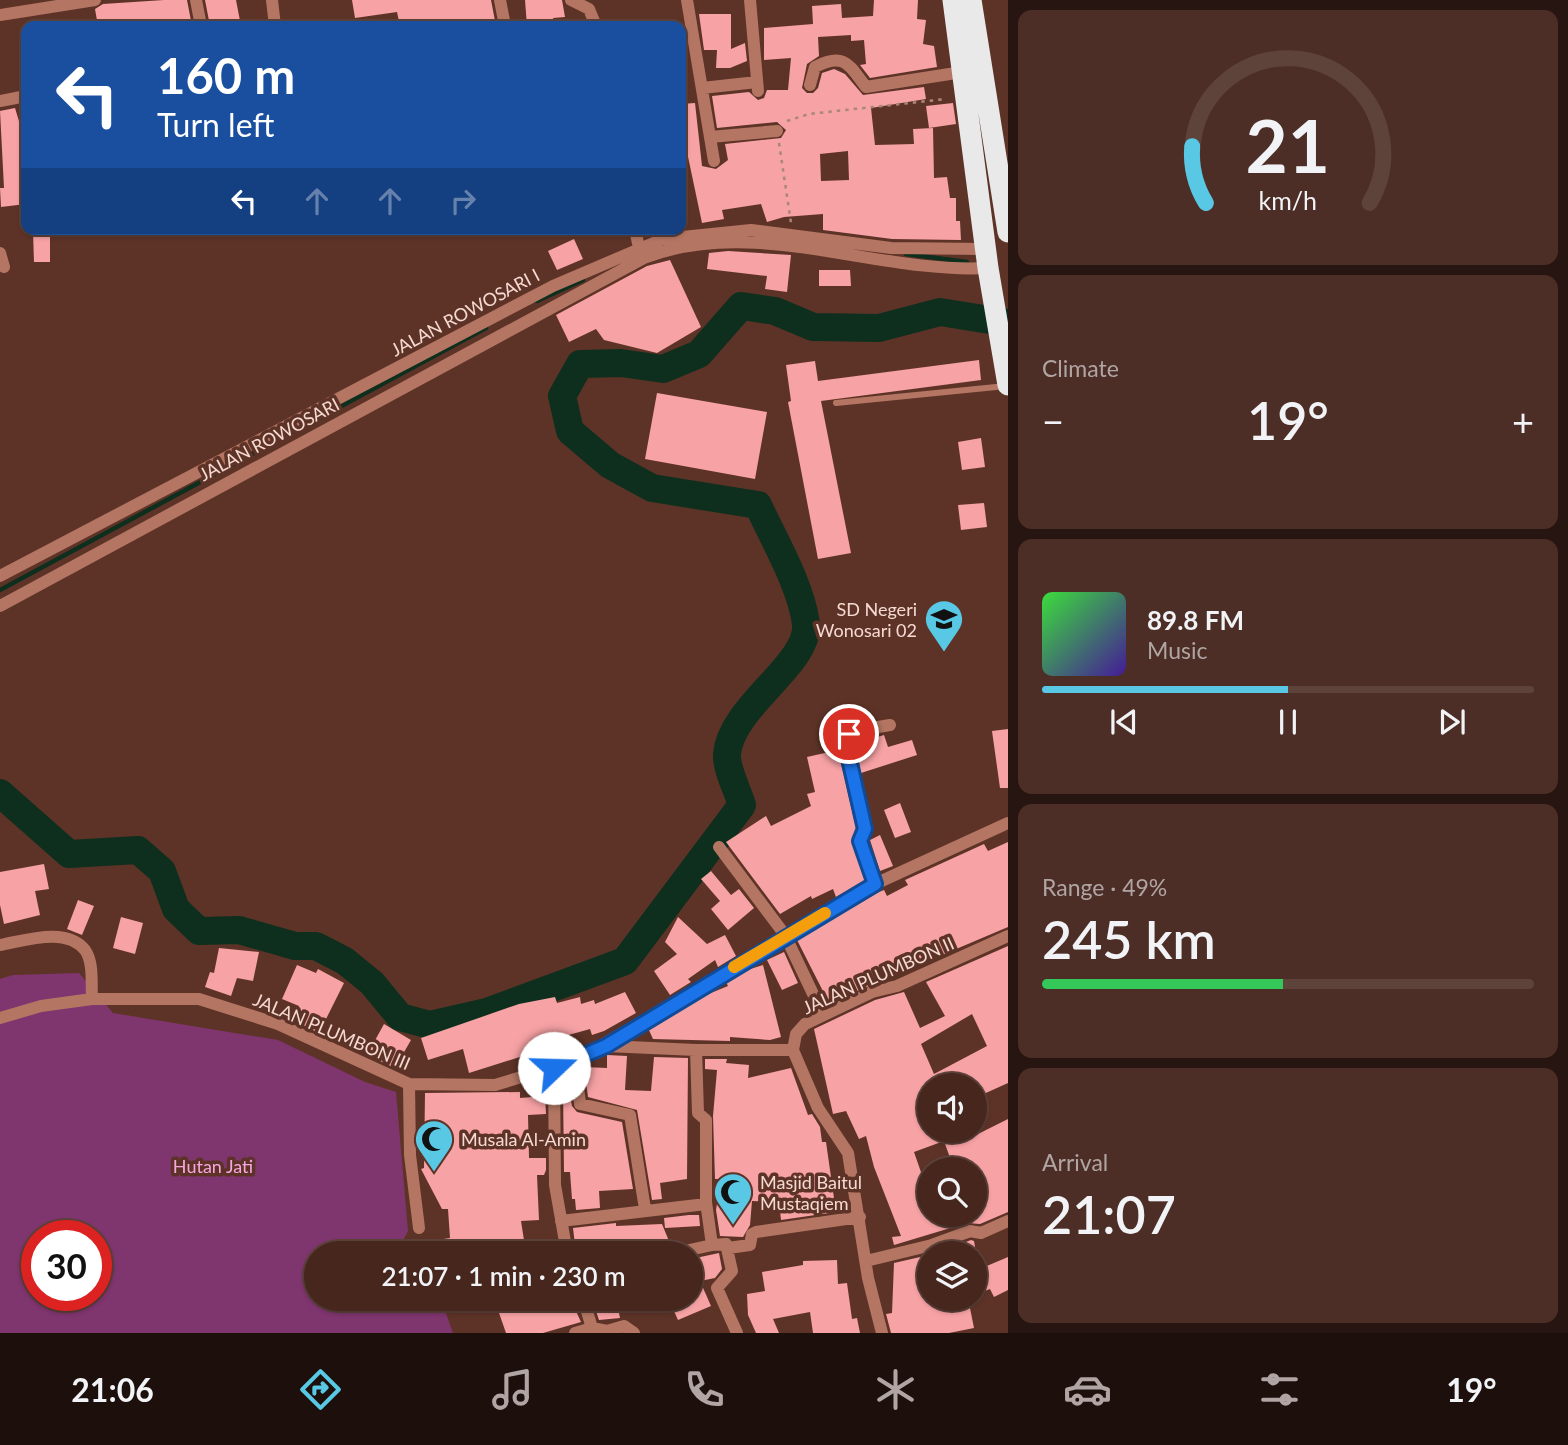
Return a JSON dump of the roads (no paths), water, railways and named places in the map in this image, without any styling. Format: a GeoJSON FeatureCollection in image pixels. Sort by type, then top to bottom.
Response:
{"type":"FeatureCollection","features":[{"type":"Feature","properties":{"kind":"highway"},"geometry":{"type":"LineString","coordinates":[[941,0],[962,85]]}},
{"type":"Feature","properties":{"kind":"highway"},"geometry":{"type":"LineString","coordinates":[[953,0],[987,263],[1008,385]]}},
{"type":"Feature","properties":{"kind":"highway"},"geometry":{"type":"LineString","coordinates":[[971,0],[1008,232]]}},
{"type":"Feature","properties":{"kind":"street"},"geometry":{"type":"LineString","coordinates":[[0,15],[95,0]]}},
{"type":"Feature","properties":{"kind":"street"},"geometry":{"type":"LineString","coordinates":[[196,0],[200,21]]}},
{"type":"Feature","properties":{"kind":"street"},"geometry":{"type":"LineString","coordinates":[[272,0],[274,21]]}},
{"type":"Feature","properties":{"kind":"street"},"geometry":{"type":"LineString","coordinates":[[500,0],[504,21]]}},
{"type":"Feature","properties":{"kind":"street"},"geometry":{"type":"LineString","coordinates":[[571,0],[589,9],[594,21]]}},
{"type":"Feature","properties":{"kind":"street"},"geometry":{"type":"LineString","coordinates":[[687,0],[714,161]]}},
{"type":"Feature","properties":{"kind":"street"},"geometry":{"type":"LineString","coordinates":[[702,88],[758,86],[750,0]]}},
{"type":"Feature","properties":{"kind":"street"},"geometry":{"type":"LineString","coordinates":[[810,85],[816,67],[830,60],[846,62],[858,72],[866,87],[962,85]]}},
{"type":"Feature","properties":{"kind":"street"},"geometry":{"type":"LineString","coordinates":[[0,101],[21,97]]}},
{"type":"Feature","properties":{"kind":"street"},"geometry":{"type":"LineString","coordinates":[[710,137],[777,131]]}},
{"type":"Feature","properties":{"kind":"street","name":"JALAN ROWOSARI I"},"geometry":{"type":"LineString","coordinates":[[686,235],[729,230],[770,231],[793,237],[891,248],[987,263]]}},
{"type":"Feature","properties":{"kind":"street"},"geometry":{"type":"LineString","coordinates":[[636,235],[639,248]]}},
{"type":"Feature","properties":{"kind":"street","name":"JALAN ROWOSARI I"},"geometry":{"type":"LineString","coordinates":[[0,576],[553,286],[639,248],[686,235]]}},
{"type":"Feature","properties":{"kind":"street","name":"JALAN ROWOSARI I"},"geometry":{"type":"LineString","coordinates":[[556,305],[644,258],[696,244],[736,242],[950,270],[987,263]]}},
{"type":"Feature","properties":{"kind":"street"},"geometry":{"type":"LineString","coordinates":[[0,253],[4,267]]}},
{"type":"Feature","properties":{"kind":"street","name":"JALAN ROWOSARI"},"geometry":{"type":"LineString","coordinates":[[0,606],[556,305]]}},
{"type":"Feature","properties":{"kind":"street"},"geometry":{"type":"LineString","coordinates":[[875,884],[860,841],[865,829],[845,741],[855,731],[890,725]]}},
{"type":"Feature","properties":{"kind":"street","name":"JALAN PLUMBON III"},"geometry":{"type":"LineString","coordinates":[[0,1018],[41,1006],[92,999],[199,999],[278,1024],[409,1084],[495,1085],[575,1061],[606,1046],[785,935],[875,884],[1008,822]]}},
{"type":"Feature","properties":{"kind":"street"},"geometry":{"type":"LineString","coordinates":[[719,847],[785,935],[823,1015]]}},
{"type":"Feature","properties":{"kind":"street"},"geometry":{"type":"LineString","coordinates":[[0,945],[57,936],[77,944],[85,950],[89,961],[92,999]]}},
{"type":"Feature","properties":{"kind":"street","name":"JALAN PLUMBON II"},"geometry":{"type":"LineString","coordinates":[[793,1050],[801,1028],[823,1015],[1008,936]]}},
{"type":"Feature","properties":{"kind":"street"},"geometry":{"type":"LineString","coordinates":[[606,1046],[793,1050],[818,1108],[848,1153],[866,1261],[882,1333]]}},
{"type":"Feature","properties":{"kind":"street"},"geometry":{"type":"LineString","coordinates":[[696,1050],[698,1113],[706,1120],[706,1204],[712,1245]]}},
{"type":"Feature","properties":{"kind":"street"},"geometry":{"type":"LineString","coordinates":[[575,1061],[580,1104],[629,1113],[645,1209]]}},
{"type":"Feature","properties":{"kind":"street"},"geometry":{"type":"LineString","coordinates":[[554,1068],[555,1185],[565,1241]]}},
{"type":"Feature","properties":{"kind":"street"},"geometry":{"type":"LineString","coordinates":[[409,1084],[410,1155],[419,1228]]}},
{"type":"Feature","properties":{"kind":"street"},"geometry":{"type":"LineString","coordinates":[[561,1222],[645,1209],[665,1210],[706,1204]]}},
{"type":"Feature","properties":{"kind":"street"},"geometry":{"type":"LineString","coordinates":[[728,1248],[750,1245],[755,1232],[860,1217]]}},
{"type":"Feature","properties":{"kind":"street"},"geometry":{"type":"LineString","coordinates":[[866,1261],[932,1245],[970,1231],[981,1233],[1008,1221]]}},
{"type":"Feature","properties":{"kind":"street"},"geometry":{"type":"LineString","coordinates":[[703,1247],[726,1244],[728,1248],[732,1273],[719,1283],[717,1289],[737,1333]]}},
{"type":"Feature","properties":{"kind":"street"},"geometry":{"type":"LineString","coordinates":[[587,1311],[592,1328]]}},
{"type":"Feature","properties":{"kind":"street"},"geometry":{"type":"LineString","coordinates":[[575,1333],[592,1328],[607,1332],[624,1326],[634,1333]]}},
{"type":"Feature","properties":{"kind":"lane"},"geometry":{"type":"LineString","coordinates":[[836,403],[1008,385]]}},
{"type":"Feature","properties":{"kind":"waterway"},"geometry":{"type":"LineString","coordinates":[[906,254],[967,262]]}},
{"type":"Feature","properties":{"kind":"waterway"},"geometry":{"type":"LineString","coordinates":[[537,301],[583,280]]}},
{"type":"Feature","properties":{"kind":"waterway"},"geometry":{"type":"LineString","coordinates":[[0,793],[69,854],[138,850],[162,871],[176,909],[199,931],[239,930],[295,946],[316,946],[345,961],[372,983],[400,1017],[430,1025],[487,1012],[625,961],[742,805],[727,760],[732,736],[755,702],[796,654],[804,639],[806,624],[793,578],[758,505],[652,488],[610,465],[570,431],[562,396],[580,364],[621,363],[663,369],[699,354],[741,306],[775,311],[813,327],[879,328],[940,312],[1008,323]]}},
{"type":"Feature","properties":{"kind":"waterway"},"geometry":{"type":"LineString","coordinates":[[0,590],[486,328]]}},
{"type":"Feature","properties":{"kind":"place","name":"SD Negeri Wonosari 02"},"geometry":{"type":"Point","coordinates":[944,653]}},
{"type":"Feature","properties":{"kind":"place","name":"Musala Al-Amin"},"geometry":{"type":"Point","coordinates":[434,1173]}},
{"type":"Feature","properties":{"kind":"place","name":"Masjid Baitul Mustaqiem"},"geometry":{"type":"Point","coordinates":[733,1226]}},
{"type":"Feature","properties":{"kind":"park label","name":"Hutan Jati"},"geometry":{"type":"Point","coordinates":[213,1166]}}]}
